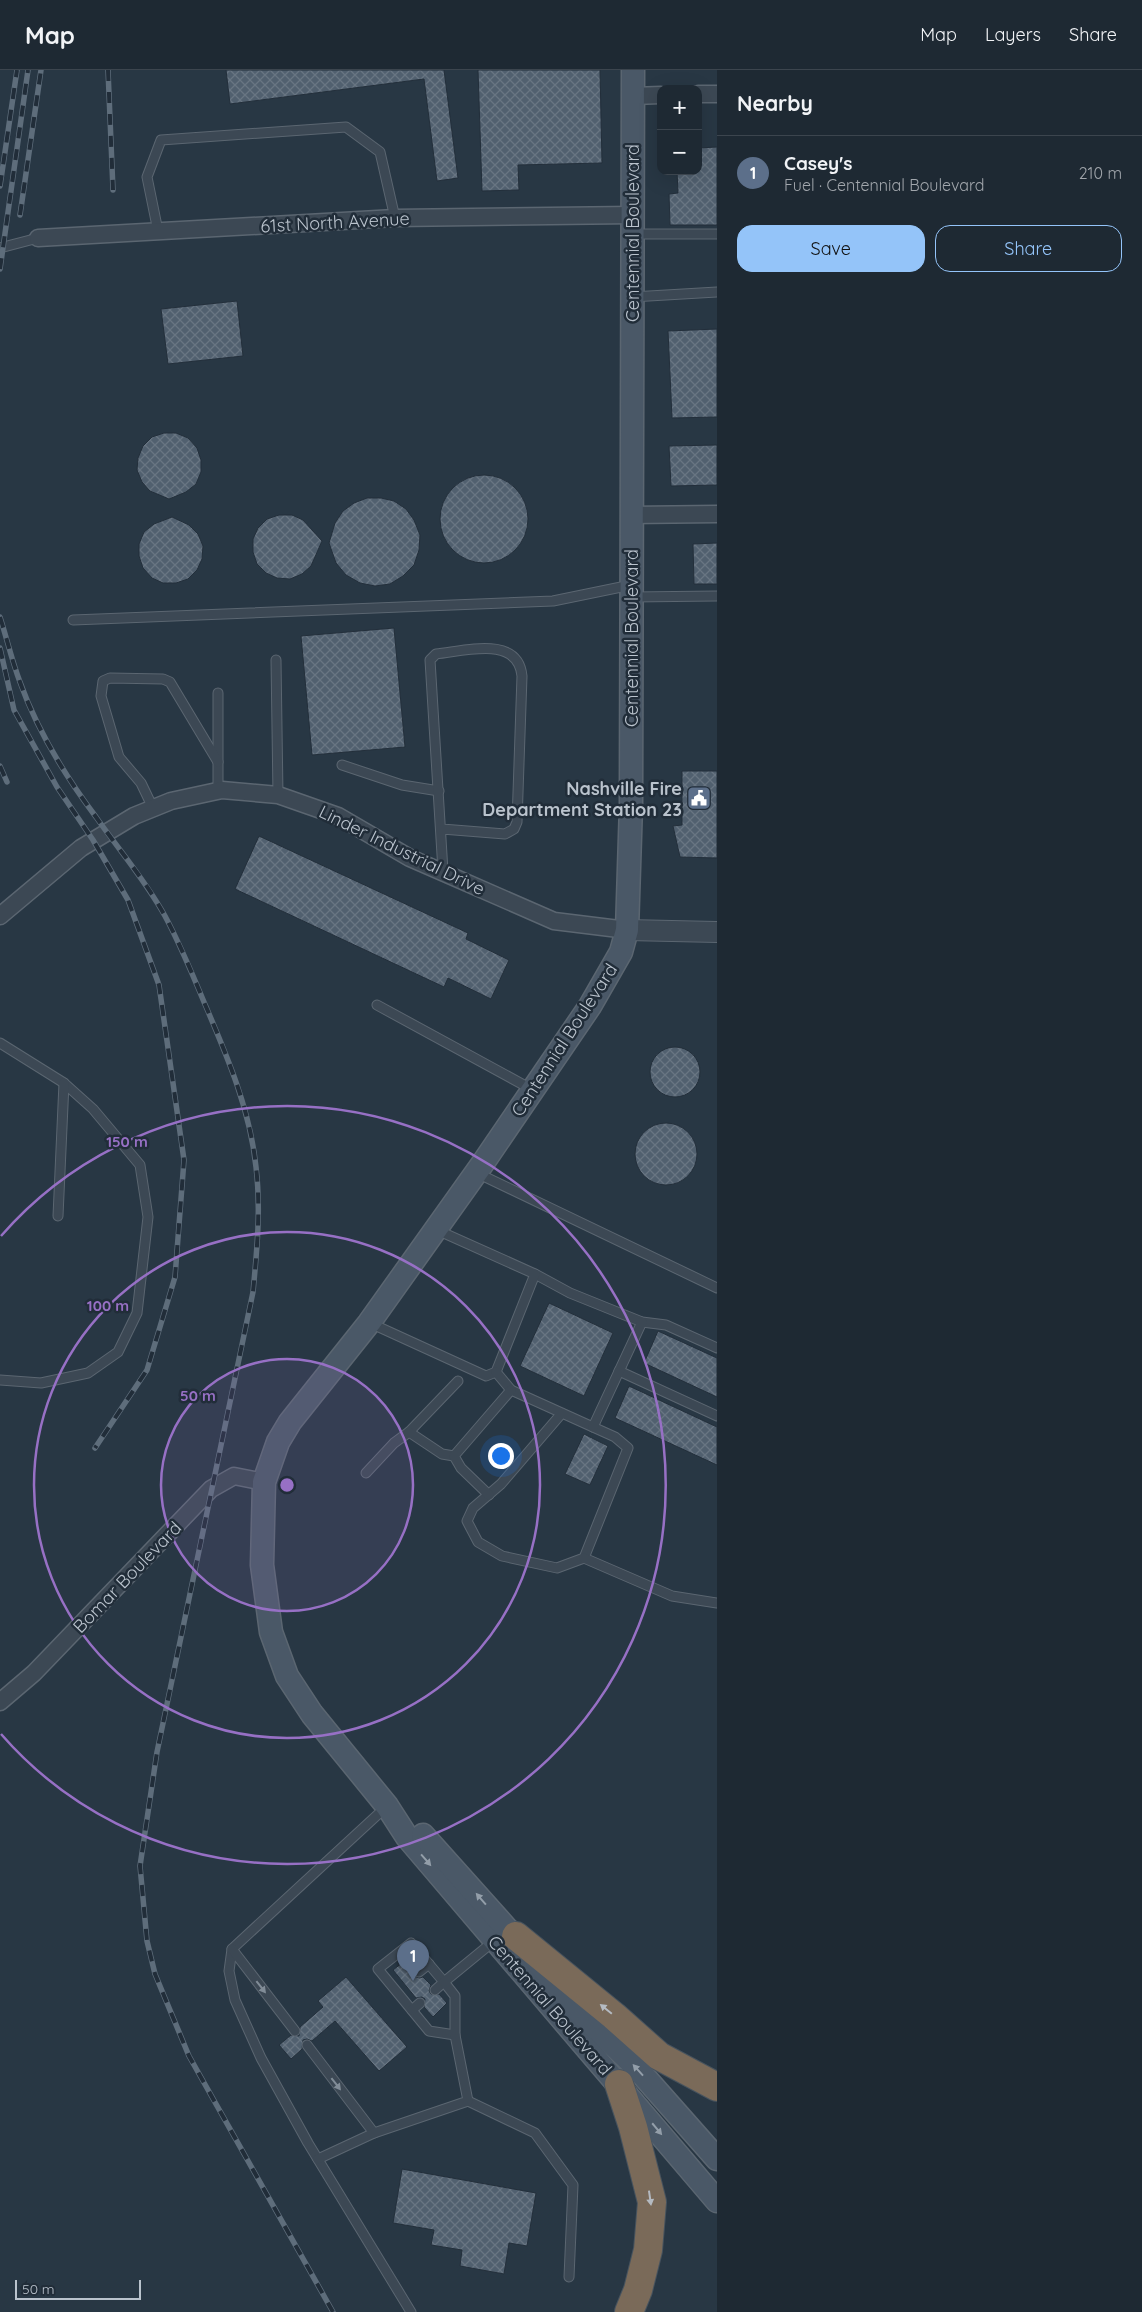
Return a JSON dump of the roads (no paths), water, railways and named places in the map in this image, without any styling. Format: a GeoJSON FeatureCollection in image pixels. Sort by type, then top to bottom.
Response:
{"type":"FeatureCollection","features":[{"type":"Feature","properties":{"kind":"highway"},"geometry":{"type":"LineString","coordinates":[[506,1935],[614,2016],[659,2056],[717,2087]]}},
{"type":"Feature","properties":{"kind":"highway"},"geometry":{"type":"LineString","coordinates":[[619,2084],[633,2127],[652,2202],[648,2250],[638,2290],[629,2312]]}},
{"type":"Feature","properties":{"kind":"main road","name":"Centennial Boulevard"},"geometry":{"type":"LineString","coordinates":[[633,70],[630,515],[631,805],[628,930],[621,952],[590,1006],[438,1230],[369,1323],[290,1422],[278,1442],[264,1482],[262,1565],[271,1632],[287,1676],[312,1714],[387,1806],[407,1837],[506,1935],[581,2014],[634,2065],[717,2159]]}},
{"type":"Feature","properties":{"kind":"main road","name":"Centennial Boulevard"},"geometry":{"type":"LineString","coordinates":[[506,1935],[619,2084],[717,2201]]}},
{"type":"Feature","properties":{"kind":"street"},"geometry":{"type":"LineString","coordinates":[[702,94],[717,94]]}},
{"type":"Feature","properties":{"kind":"street"},"geometry":{"type":"LineString","coordinates":[[633,96],[657,95]]}},
{"type":"Feature","properties":{"kind":"street","name":"61st North Avenue"},"geometry":{"type":"LineString","coordinates":[[38,238],[395,218],[633,224]]}},
{"type":"Feature","properties":{"kind":"street"},"geometry":{"type":"LineString","coordinates":[[630,515],[717,514]]}},
{"type":"Feature","properties":{"kind":"street","name":"Linder Industrial Drive"},"geometry":{"type":"LineString","coordinates":[[0,916],[81,848],[134,816],[171,801],[218,790],[278,796],[338,816],[410,858],[554,921],[628,930]]}},
{"type":"Feature","properties":{"kind":"street"},"geometry":{"type":"LineString","coordinates":[[628,930],[717,932]]}},
{"type":"Feature","properties":{"kind":"street","name":"Bomar Boulevard"},"geometry":{"type":"LineString","coordinates":[[2,1702],[34,1673],[211,1489],[234,1476],[264,1482]]}},
{"type":"Feature","properties":{"kind":"lane"},"geometry":{"type":"LineString","coordinates":[[158,231],[147,177],[161,140],[346,127],[380,152],[395,218]]}},
{"type":"Feature","properties":{"kind":"lane"},"geometry":{"type":"LineString","coordinates":[[633,224],[717,234]]}},
{"type":"Feature","properties":{"kind":"lane"},"geometry":{"type":"LineString","coordinates":[[0,248],[38,238]]}},
{"type":"Feature","properties":{"kind":"lane"},"geometry":{"type":"LineString","coordinates":[[632,297],[717,292]]}},
{"type":"Feature","properties":{"kind":"lane"},"geometry":{"type":"LineString","coordinates":[[73,620],[553,600],[631,591],[717,596]]}},
{"type":"Feature","properties":{"kind":"lane"},"geometry":{"type":"LineString","coordinates":[[442,829],[505,834],[514,829],[517,822],[522,676],[521,664],[508,651],[502,649],[465,651],[436,654],[430,658],[442,829],[443,871]]}},
{"type":"Feature","properties":{"kind":"lane"},"geometry":{"type":"LineString","coordinates":[[276,660],[278,796]]}},
{"type":"Feature","properties":{"kind":"lane"},"geometry":{"type":"LineString","coordinates":[[153,808],[141,784],[119,757],[101,696],[103,681],[110,678],[163,679],[170,682],[218,762]]}},
{"type":"Feature","properties":{"kind":"lane"},"geometry":{"type":"LineString","coordinates":[[218,693],[218,790]]}},
{"type":"Feature","properties":{"kind":"lane"},"geometry":{"type":"LineString","coordinates":[[342,765],[402,785],[439,791]]}},
{"type":"Feature","properties":{"kind":"lane"},"geometry":{"type":"LineString","coordinates":[[377,1005],[533,1090]]}},
{"type":"Feature","properties":{"kind":"lane"},"geometry":{"type":"LineString","coordinates":[[0,1043],[64,1083],[93,1109],[140,1166],[148,1217],[137,1313],[118,1352],[88,1374],[41,1384],[0,1380]]}},
{"type":"Feature","properties":{"kind":"lane"},"geometry":{"type":"LineString","coordinates":[[58,1216],[64,1083]]}},
{"type":"Feature","properties":{"kind":"lane"},"geometry":{"type":"LineString","coordinates":[[476,1173],[717,1288]]}},
{"type":"Feature","properties":{"kind":"lane"},"geometry":{"type":"LineString","coordinates":[[438,1230],[536,1274],[570,1293],[642,1322],[666,1325],[717,1348]]}},
{"type":"Feature","properties":{"kind":"lane"},"geometry":{"type":"LineString","coordinates":[[369,1323],[486,1376],[496,1372],[536,1274]]}},
{"type":"Feature","properties":{"kind":"lane"},"geometry":{"type":"LineString","coordinates":[[593,1427],[642,1322]]}},
{"type":"Feature","properties":{"kind":"lane"},"geometry":{"type":"LineString","coordinates":[[619,1371],[717,1416]]}},
{"type":"Feature","properties":{"kind":"lane"},"geometry":{"type":"LineString","coordinates":[[496,1372],[511,1390],[615,1437],[628,1448],[584,1558]]}},
{"type":"Feature","properties":{"kind":"lane"},"geometry":{"type":"LineString","coordinates":[[366,1473],[394,1442],[410,1432],[458,1381]]}},
{"type":"Feature","properties":{"kind":"lane"},"geometry":{"type":"LineString","coordinates":[[454,1456],[511,1390]]}},
{"type":"Feature","properties":{"kind":"lane"},"geometry":{"type":"LineString","coordinates":[[562,1413],[489,1495],[473,1508],[467,1521],[478,1542],[502,1556],[557,1568],[584,1558],[672,1596],[717,1603]]}},
{"type":"Feature","properties":{"kind":"lane"},"geometry":{"type":"LineString","coordinates":[[410,1432],[442,1454],[454,1456]]}},
{"type":"Feature","properties":{"kind":"lane"},"geometry":{"type":"LineString","coordinates":[[454,1456],[461,1468],[489,1495]]}},
{"type":"Feature","properties":{"kind":"lane"},"geometry":{"type":"LineString","coordinates":[[387,1806],[232,1949],[229,1971],[235,2000],[261,2058],[318,2160],[411,2312]]}},
{"type":"Feature","properties":{"kind":"lane"},"geometry":{"type":"LineString","coordinates":[[436,1990],[506,1935]]}},
{"type":"Feature","properties":{"kind":"lane"},"geometry":{"type":"LineString","coordinates":[[455,2035],[429,2031],[378,1969],[411,1943],[455,1996],[455,2035],[468,2101]]}},
{"type":"Feature","properties":{"kind":"lane"},"geometry":{"type":"LineString","coordinates":[[232,1949],[295,2031]]}},
{"type":"Feature","properties":{"kind":"lane"},"geometry":{"type":"LineString","coordinates":[[419,1972],[429,1964]]}},
{"type":"Feature","properties":{"kind":"lane"},"geometry":{"type":"LineString","coordinates":[[396,1991],[404,1984]]}},
{"type":"Feature","properties":{"kind":"lane"},"geometry":{"type":"LineString","coordinates":[[412,2010],[420,2003]]}},
{"type":"Feature","properties":{"kind":"lane"},"geometry":{"type":"LineString","coordinates":[[306,2045],[374,2133]]}},
{"type":"Feature","properties":{"kind":"lane"},"geometry":{"type":"LineString","coordinates":[[318,2160],[374,2133],[468,2101],[535,2133],[574,2185],[569,2277]]}},
{"type":"Feature","properties":{"kind":"railway"},"geometry":{"type":"LineString","coordinates":[[0,186],[17,70]]}},
{"type":"Feature","properties":{"kind":"railway"},"geometry":{"type":"LineString","coordinates":[[0,269],[28,70]]}},
{"type":"Feature","properties":{"kind":"railway"},"geometry":{"type":"LineString","coordinates":[[20,215],[41,70]]}},
{"type":"Feature","properties":{"kind":"railway"},"geometry":{"type":"LineString","coordinates":[[108,70],[113,190]]}},
{"type":"Feature","properties":{"kind":"railway"},"geometry":{"type":"LineString","coordinates":[[0,617],[14,666],[27,700],[53,752],[85,802],[149,890],[176,937],[229,1063],[249,1124],[256,1167],[258,1214],[253,1292],[157,1752],[140,1866],[147,1941],[155,1974],[189,2056],[333,2312]]}},
{"type":"Feature","properties":{"kind":"railway"},"geometry":{"type":"LineString","coordinates":[[0,648],[14,710],[57,787],[93,840],[128,900],[159,985],[184,1160],[175,1277],[147,1370],[95,1448]]}},
{"type":"Feature","properties":{"kind":"railway"},"geometry":{"type":"LineString","coordinates":[[0,766],[7,782]]}},
{"type":"Feature","properties":{"kind":"place","name":"Nashville Fire Department Station 23"},"geometry":{"type":"Point","coordinates":[699,798]}},
{"type":"Feature","properties":{"kind":"place","name":"Casey's"},"geometry":{"type":"Point","coordinates":[413,1981]}}]}
